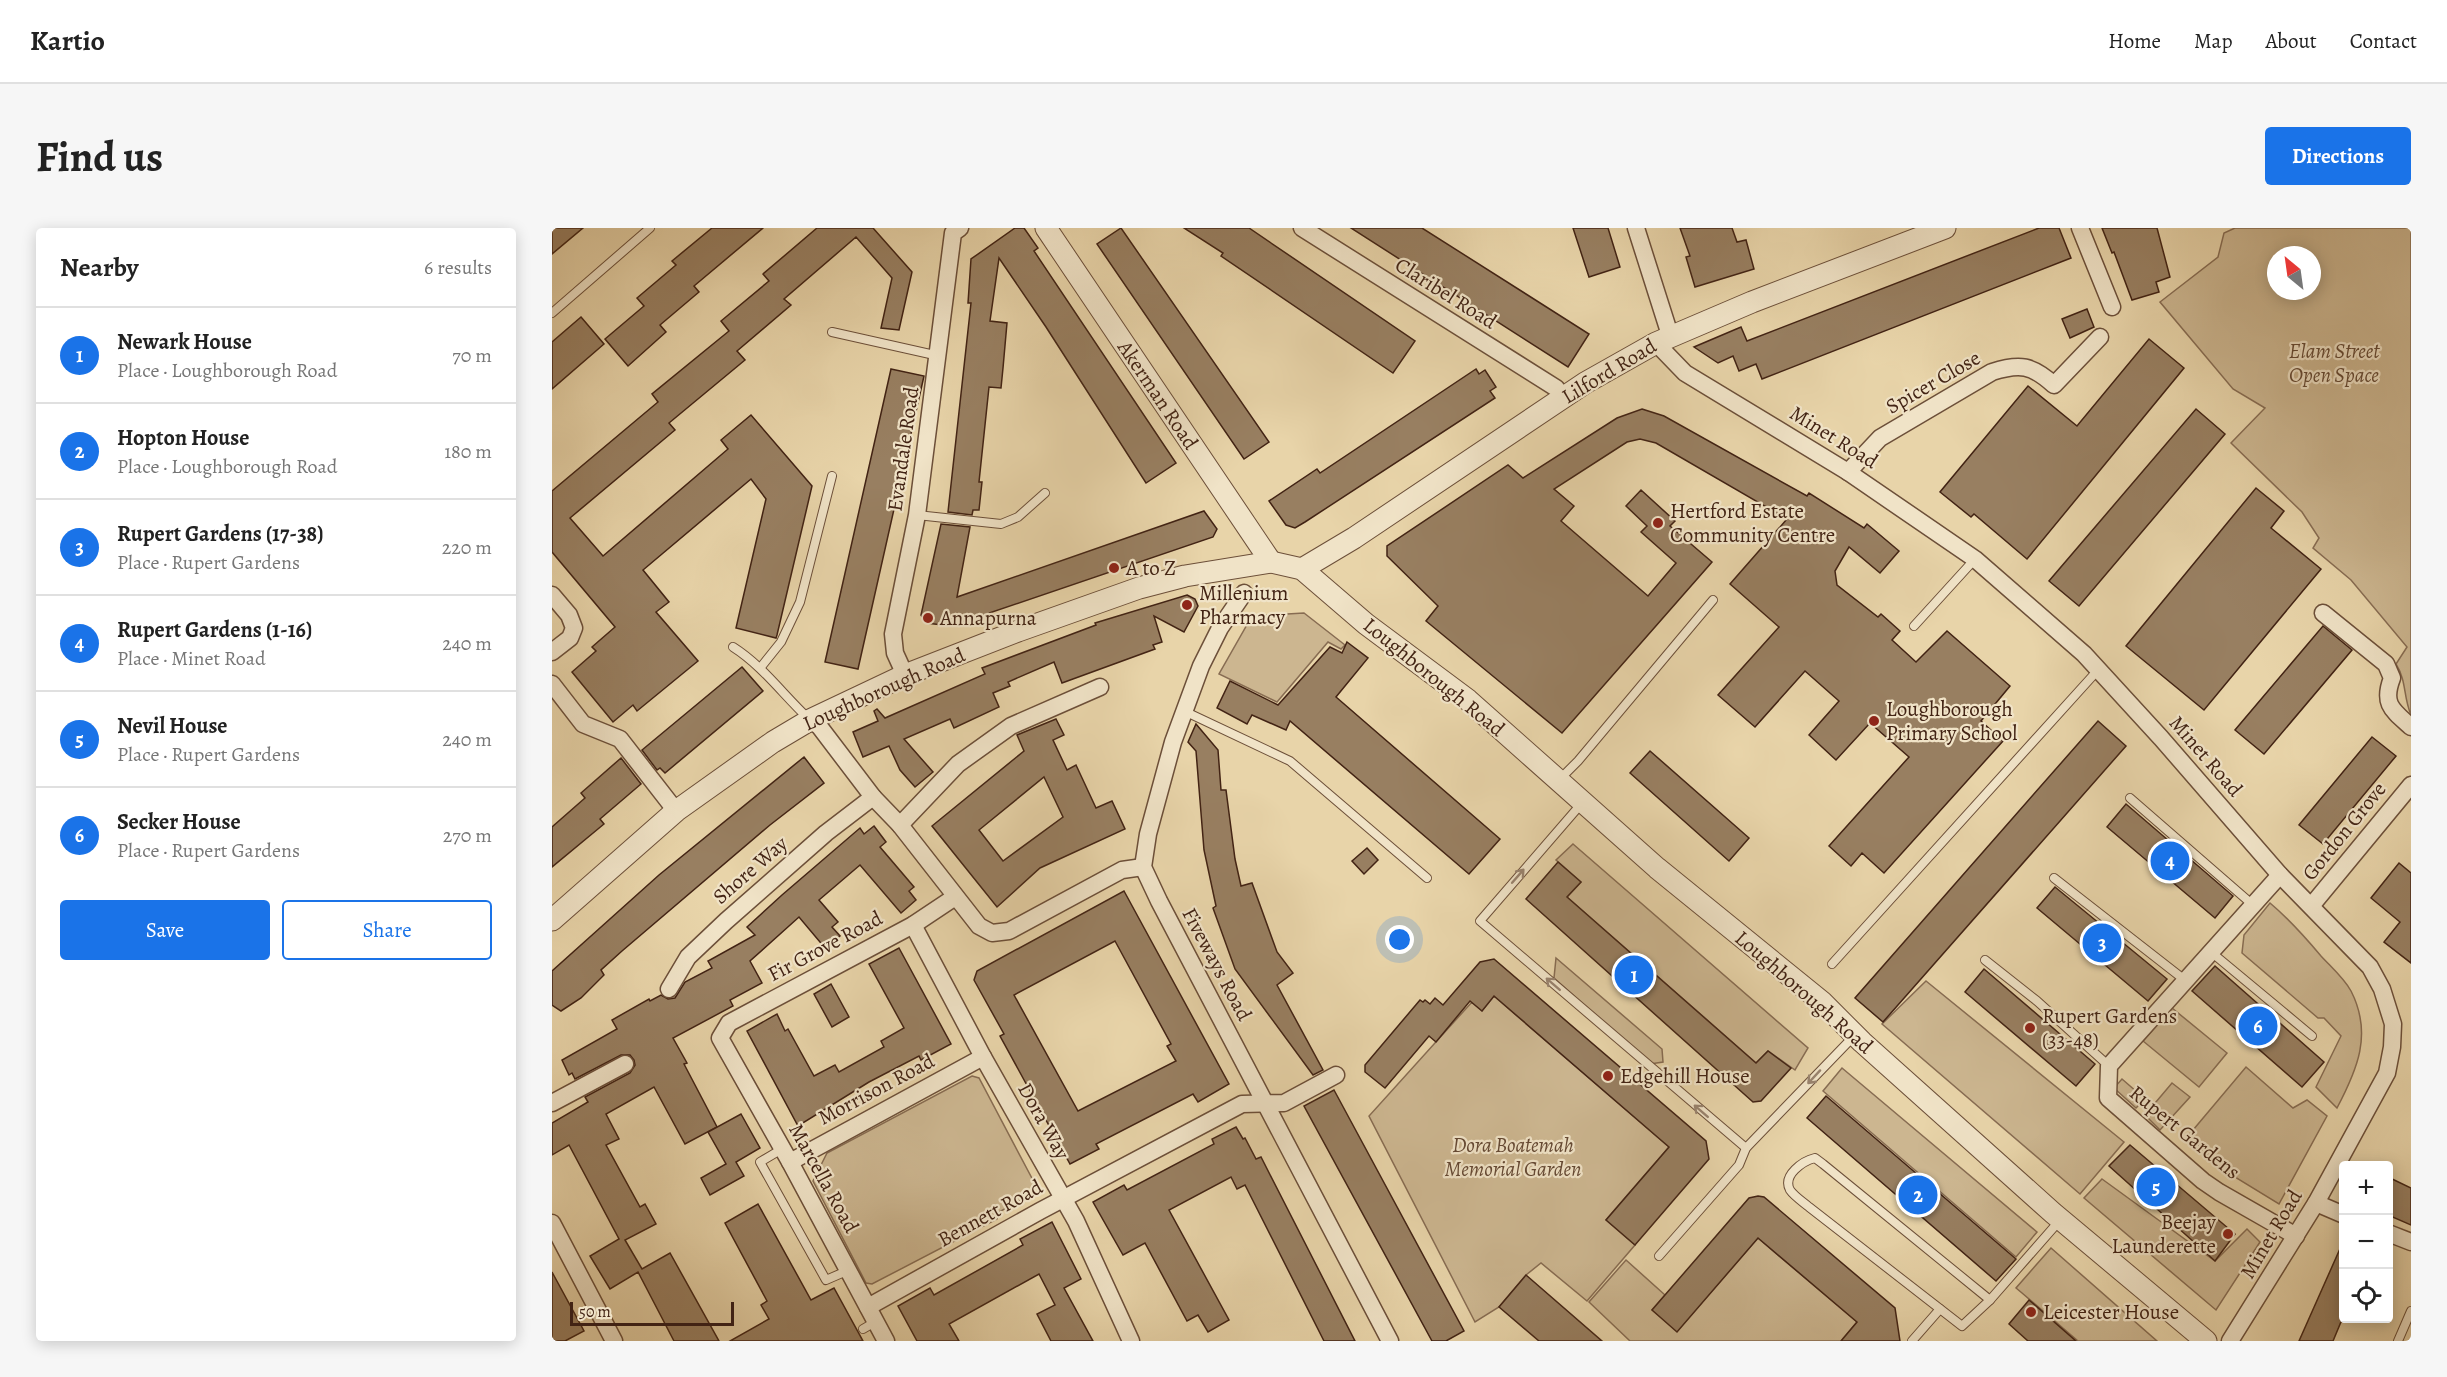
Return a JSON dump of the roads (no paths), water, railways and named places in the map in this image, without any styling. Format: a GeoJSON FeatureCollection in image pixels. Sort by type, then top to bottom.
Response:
{"type":"FeatureCollection","features":[{"type":"Feature","properties":{"kind":"street","name":"Akerman Road"},"geometry":{"type":"LineString","coordinates":[[1046,228],[1271,562]]}},
{"type":"Feature","properties":{"kind":"street","name":"Claribel Road"},"geometry":{"type":"LineString","coordinates":[[1302,228],[1556,388],[1564,398]]}},
{"type":"Feature","properties":{"kind":"street"},"geometry":{"type":"LineString","coordinates":[[1636,228],[1663,339]]}},
{"type":"Feature","properties":{"kind":"street","name":"Lilford Road"},"geometry":{"type":"LineString","coordinates":[[1302,569],[1354,538],[1619,362],[1663,339],[1945,228]]}},
{"type":"Feature","properties":{"kind":"street"},"geometry":{"type":"LineString","coordinates":[[2080,228],[2112,307]]}},
{"type":"Feature","properties":{"kind":"street","name":"Evandale Road"},"geometry":{"type":"LineString","coordinates":[[905,675],[895,653],[893,634],[917,516],[954,230]]}},
{"type":"Feature","properties":{"kind":"street","name":"Spicer Close"},"geometry":{"type":"LineString","coordinates":[[1848,472],[1880,438],[1992,372],[2011,366],[2038,370],[2054,385],[2100,337]]}},
{"type":"Feature","properties":{"kind":"street","name":"Minet Road"},"geometry":{"type":"LineString","coordinates":[[1663,339],[1685,373],[1848,472],[1975,559],[2084,654],[2161,738],[2280,875],[2312,905],[2370,967],[2382,989],[2393,1024],[2392,1047],[2387,1073],[2316,1203],[2230,1341]]}},
{"type":"Feature","properties":{"kind":"street","name":"Loughborough Road"},"geometry":{"type":"LineString","coordinates":[[552,920],[676,811],[773,742],[810,720],[905,675],[1134,590],[1192,575],[1271,562],[1302,569],[1366,624],[1468,700],[1657,868],[1822,1002],[1855,1035],[2061,1219],[2206,1341]]}},
{"type":"Feature","properties":{"kind":"street"},"geometry":{"type":"LineString","coordinates":[[810,720],[819,726],[873,797],[900,825],[979,926],[992,933],[1009,931],[1122,870],[1143,867],[1148,834],[1173,742],[1184,711],[1201,666],[1220,628],[1244,593]]}},
{"type":"Feature","properties":{"kind":"street"},"geometry":{"type":"LineString","coordinates":[[552,595],[569,615],[574,628],[570,638],[552,652]]}},
{"type":"Feature","properties":{"kind":"street"},"geometry":{"type":"LineString","coordinates":[[2323,613],[2386,664],[2392,678],[2386,694],[2388,701],[2396,714],[2411,727]]}},
{"type":"Feature","properties":{"kind":"street"},"geometry":{"type":"LineString","coordinates":[[552,684],[583,723],[620,739],[676,811]]}},
{"type":"Feature","properties":{"kind":"street"},"geometry":{"type":"LineString","coordinates":[[900,825],[958,764],[1011,726],[1100,687]]}},
{"type":"Feature","properties":{"kind":"street","name":"Gordon Grove"},"geometry":{"type":"LineString","coordinates":[[2312,905],[2411,785]]}},
{"type":"Feature","properties":{"kind":"street","name":"Shore Way"},"geometry":{"type":"LineString","coordinates":[[669,989],[676,981],[688,957],[726,921],[826,833],[873,797]]}},
{"type":"Feature","properties":{"kind":"street","name":"Fiveways Road"},"geometry":{"type":"LineString","coordinates":[[1143,867],[1159,902],[1390,1341]]}},
{"type":"Feature","properties":{"kind":"street"},"geometry":{"type":"LineString","coordinates":[[2109,1065],[2280,875]]}},
{"type":"Feature","properties":{"kind":"street","name":"Fir Grove Road"},"geometry":{"type":"LineString","coordinates":[[720,1038],[729,1023],[913,924],[955,897]]}},
{"type":"Feature","properties":{"kind":"street","name":"Dora Way"},"geometry":{"type":"LineString","coordinates":[[913,924],[983,1057],[1076,1221],[1131,1341]]}},
{"type":"Feature","properties":{"kind":"street","name":"Marcella Road"},"geometry":{"type":"LineString","coordinates":[[720,1038],[849,1269],[869,1319],[886,1341]]}},
{"type":"Feature","properties":{"kind":"street","name":"Morrison Road"},"geometry":{"type":"LineString","coordinates":[[786,1156],[983,1057]]}},
{"type":"Feature","properties":{"kind":"street"},"geometry":{"type":"LineString","coordinates":[[552,1103],[625,1064]]}},
{"type":"Feature","properties":{"kind":"street","name":"Rupert Gardens"},"geometry":{"type":"LineString","coordinates":[[2109,1065],[2108,1098],[2211,1187],[2296,1236]]}},
{"type":"Feature","properties":{"kind":"street","name":"Bennett Road"},"geometry":{"type":"LineString","coordinates":[[869,1319],[1062,1199],[1242,1104],[1284,1103],[1336,1076]]}},
{"type":"Feature","properties":{"kind":"street"},"geometry":{"type":"LineString","coordinates":[[2316,1203],[2339,1213]]}},
{"type":"Feature","properties":{"kind":"street"},"geometry":{"type":"LineString","coordinates":[[552,1223],[614,1341]]}},
{"type":"Feature","properties":{"kind":"street"},"geometry":{"type":"LineString","coordinates":[[2393,1235],[2411,1242]]}},
{"type":"Feature","properties":{"kind":"lane"},"geometry":{"type":"LineString","coordinates":[[552,313],[650,228]]}},
{"type":"Feature","properties":{"kind":"lane"},"geometry":{"type":"LineString","coordinates":[[832,332],[939,356]]}},
{"type":"Feature","properties":{"kind":"lane"},"geometry":{"type":"LineString","coordinates":[[761,667],[792,624],[800,602],[832,476]]}},
{"type":"Feature","properties":{"kind":"lane"},"geometry":{"type":"LineString","coordinates":[[917,516],[1000,524],[1018,517],[1045,493]]}},
{"type":"Feature","properties":{"kind":"lane"},"geometry":{"type":"LineString","coordinates":[[1914,626],[1975,559]]}},
{"type":"Feature","properties":{"kind":"lane"},"geometry":{"type":"LineString","coordinates":[[1558,781],[1578,761],[1713,600]]}},
{"type":"Feature","properties":{"kind":"lane"},"geometry":{"type":"LineString","coordinates":[[733,646],[761,667],[810,720]]}},
{"type":"Feature","properties":{"kind":"lane"},"geometry":{"type":"LineString","coordinates":[[1832,964],[2098,670]]}},
{"type":"Feature","properties":{"kind":"lane"},"geometry":{"type":"LineString","coordinates":[[1184,711],[1290,761],[1427,878]]}},
{"type":"Feature","properties":{"kind":"lane"},"geometry":{"type":"LineString","coordinates":[[2130,798],[2253,905]]}},
{"type":"Feature","properties":{"kind":"lane"},"geometry":{"type":"LineString","coordinates":[[1582,802],[1480,921],[1746,1148]]}},
{"type":"Feature","properties":{"kind":"lane"},"geometry":{"type":"LineString","coordinates":[[2054,878],[2186,981]]}},
{"type":"Feature","properties":{"kind":"lane"},"geometry":{"type":"LineString","coordinates":[[2211,952],[2312,1036]]}},
{"type":"Feature","properties":{"kind":"lane"},"geometry":{"type":"LineString","coordinates":[[1986,960],[2037,1001],[2109,1065]]}},
{"type":"Feature","properties":{"kind":"lane"},"geometry":{"type":"LineString","coordinates":[[1659,1256],[1739,1165],[1746,1148],[1855,1035]]}},
{"type":"Feature","properties":{"kind":"lane"},"geometry":{"type":"LineString","coordinates":[[786,1156],[760,1162],[826,1280],[849,1269]]}},
{"type":"Feature","properties":{"kind":"lane"},"geometry":{"type":"LineString","coordinates":[[1990,1299],[1815,1158],[1800,1164],[1791,1174],[1788,1183],[1790,1190],[1809,1207],[1962,1326],[1990,1299],[2061,1219]]}},
{"type":"Feature","properties":{"kind":"lane"},"geometry":{"type":"LineString","coordinates":[[1912,1341],[1940,1309]]}},
{"type":"Feature","properties":{"kind":"lane"},"geometry":{"type":"LineString","coordinates":[[2398,1341],[2411,1311]]}},
{"type":"Feature","properties":{"kind":"place","name":"Hertford Estate Community Centre"},"geometry":{"type":"Point","coordinates":[1658,523]}},
{"type":"Feature","properties":{"kind":"place","name":"A to Z"},"geometry":{"type":"Point","coordinates":[1114,568]}},
{"type":"Feature","properties":{"kind":"place","name":"Millenium Pharmacy"},"geometry":{"type":"Point","coordinates":[1187,605]}},
{"type":"Feature","properties":{"kind":"place","name":"Annapurna"},"geometry":{"type":"Point","coordinates":[928,618]}},
{"type":"Feature","properties":{"kind":"place","name":"Loughborough Primary School"},"geometry":{"type":"Point","coordinates":[1874,721]}},
{"type":"Feature","properties":{"kind":"place","name":"Rupert Gardens (1-16)"},"geometry":{"type":"Point","coordinates":[2170,861]}},
{"type":"Feature","properties":{"kind":"place","name":"Rupert Gardens (17-38)"},"geometry":{"type":"Point","coordinates":[2102,943]}},
{"type":"Feature","properties":{"kind":"place","name":"Newark House"},"geometry":{"type":"Point","coordinates":[1634,975]}},
{"type":"Feature","properties":{"kind":"place","name":"Secker House"},"geometry":{"type":"Point","coordinates":[2258,1026]}},
{"type":"Feature","properties":{"kind":"place","name":"Rupert Gardens (33-48)"},"geometry":{"type":"Point","coordinates":[2030,1028]}},
{"type":"Feature","properties":{"kind":"place","name":"Edgehill House"},"geometry":{"type":"Point","coordinates":[1608,1076]}},
{"type":"Feature","properties":{"kind":"place","name":"Nevil House"},"geometry":{"type":"Point","coordinates":[2156,1187]}},
{"type":"Feature","properties":{"kind":"place","name":"Hopton House"},"geometry":{"type":"Point","coordinates":[1918,1195]}},
{"type":"Feature","properties":{"kind":"place","name":"Beejay Launderette"},"geometry":{"type":"Point","coordinates":[2228,1234]}},
{"type":"Feature","properties":{"kind":"place","name":"Leicester House"},"geometry":{"type":"Point","coordinates":[2031,1312]}},
{"type":"Feature","properties":{"kind":"park label","name":"Elam Street Open Space"},"geometry":{"type":"Point","coordinates":[2334,363]}},
{"type":"Feature","properties":{"kind":"park label","name":"Dora Boatemah Memorial Garden"},"geometry":{"type":"Point","coordinates":[1513,1157]}}]}
